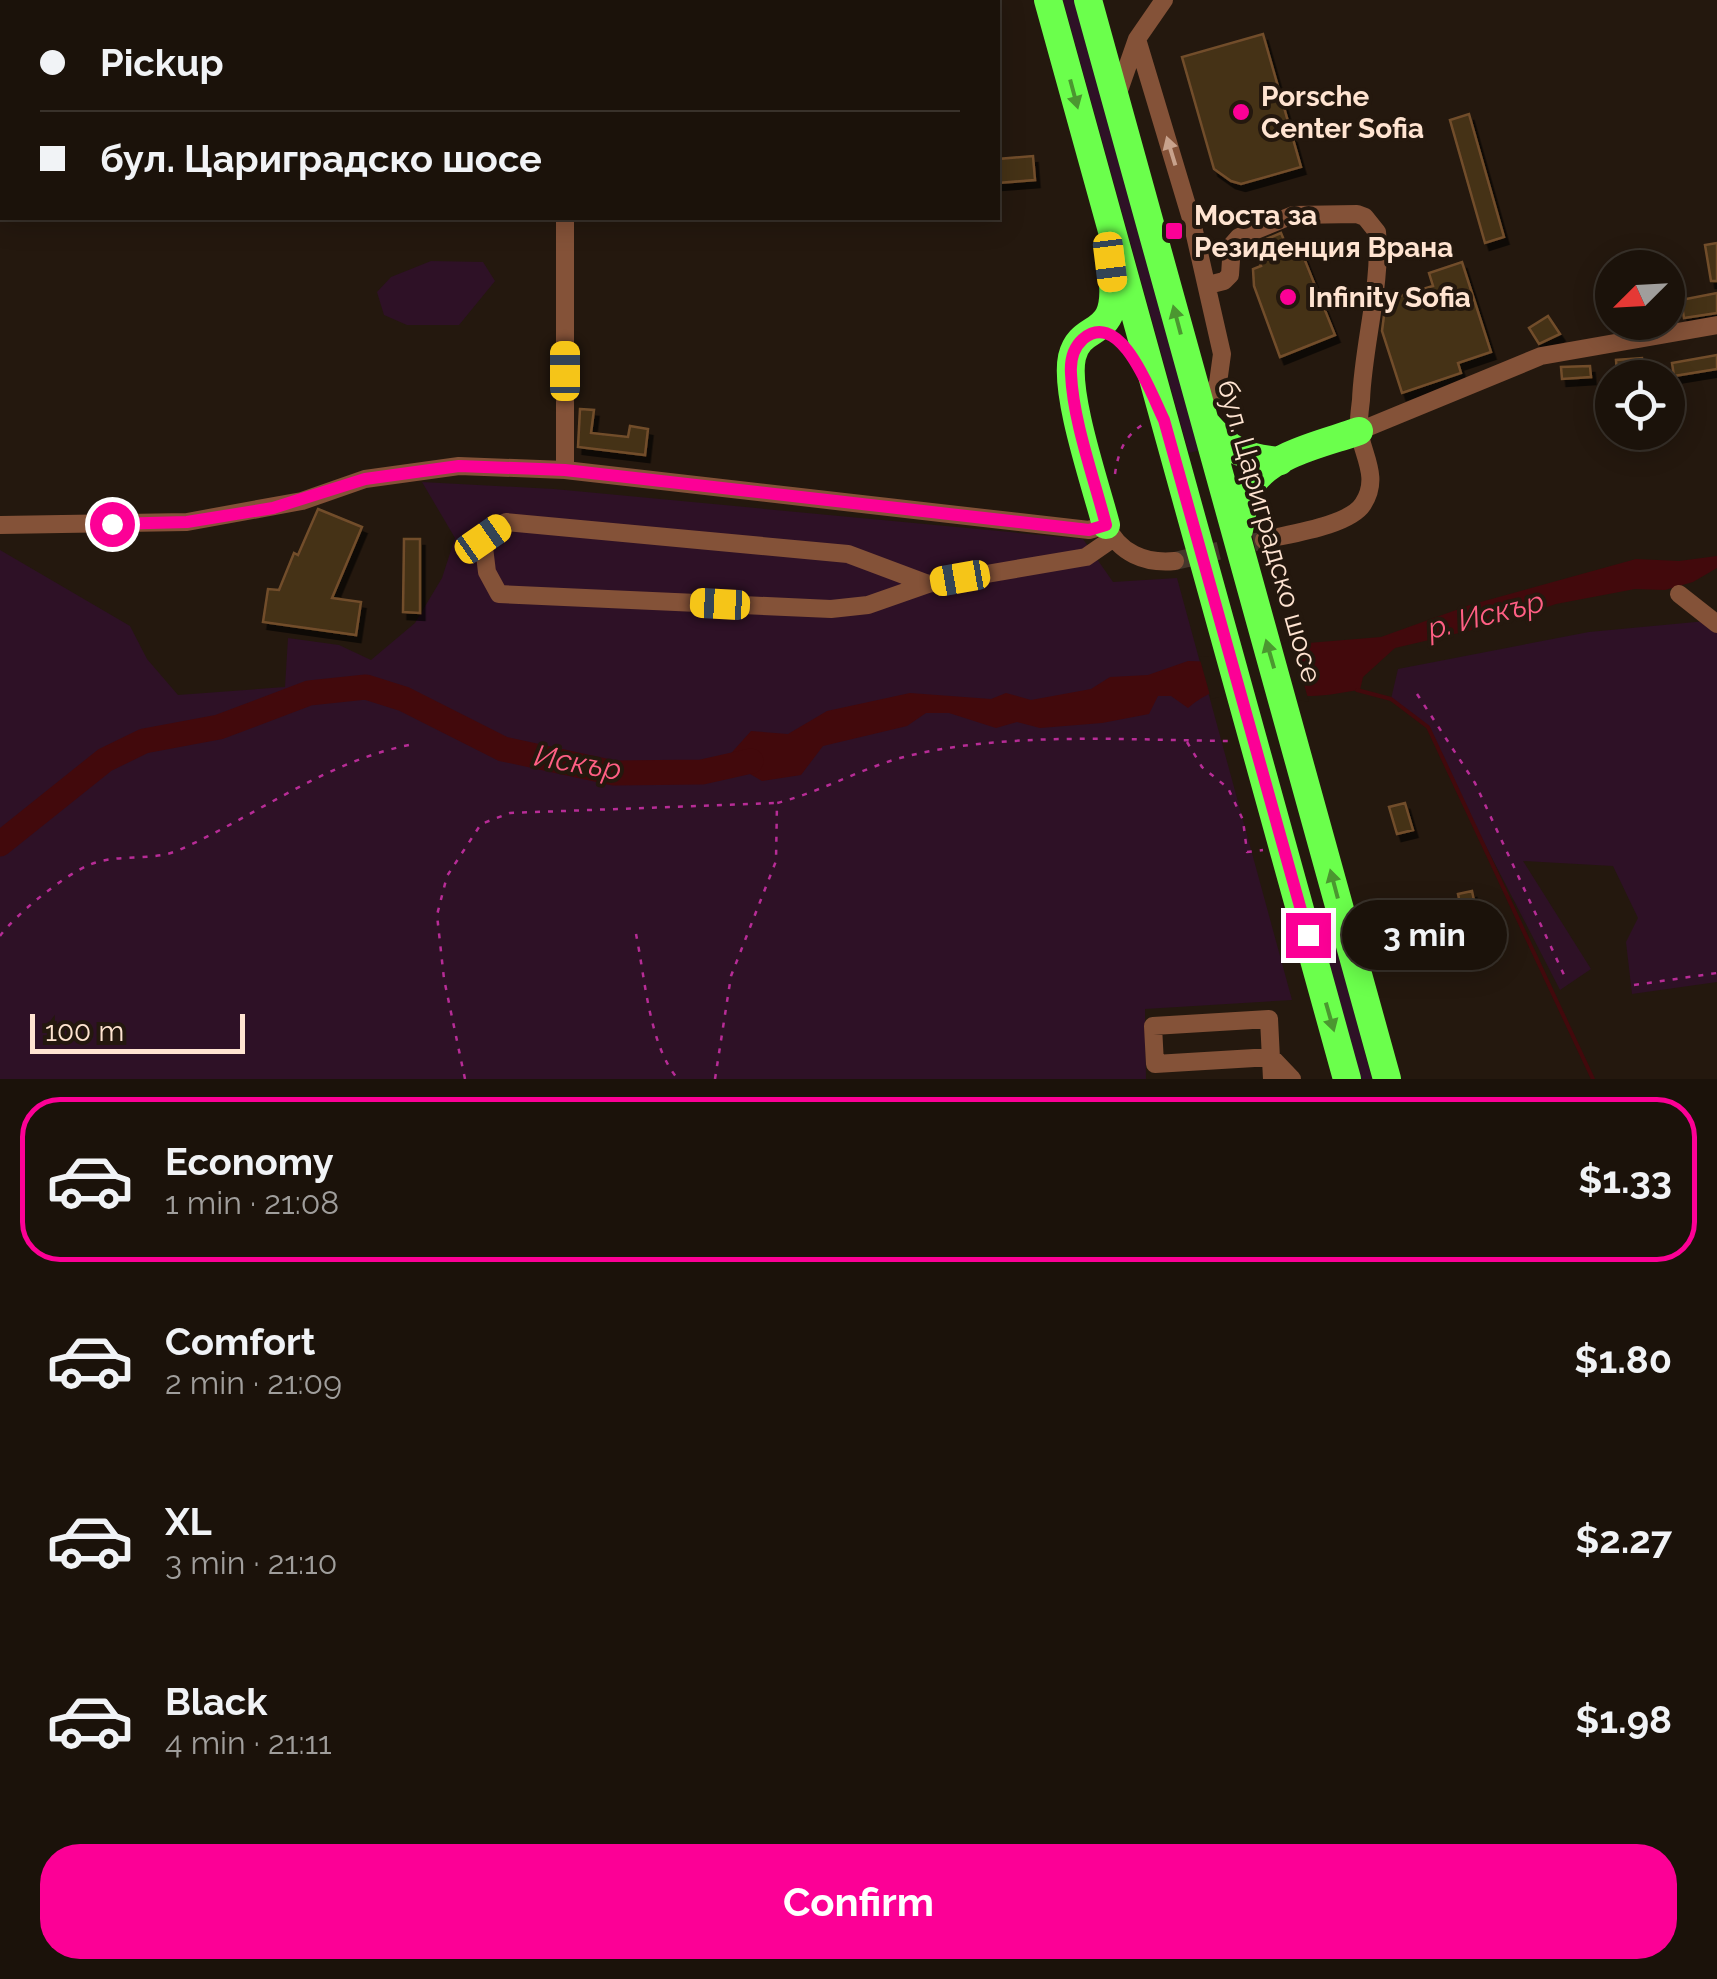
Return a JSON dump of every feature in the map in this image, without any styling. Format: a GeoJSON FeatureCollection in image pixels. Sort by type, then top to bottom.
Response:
{"type":"FeatureCollection","features":[{"type":"Feature","properties":{"kind":"highway"},"geometry":{"type":"LineString","coordinates":[[1048,0],[1101,192],[1154,422]]}},
{"type":"Feature","properties":{"kind":"highway","name":"бул. Цариградско шосе"},"geometry":{"type":"LineString","coordinates":[[1088,0],[1204,418],[1250,538],[1253,597],[1387,1079]]}},
{"type":"Feature","properties":{"kind":"highway"},"geometry":{"type":"LineString","coordinates":[[1101,192],[1115,297],[1111,312],[1096,332],[1074,350],[1070,370],[1109,532]]}},
{"type":"Feature","properties":{"kind":"highway"},"geometry":{"type":"LineString","coordinates":[[1096,332],[1114,336],[1128,348],[1154,422],[1216,608],[1242,730],[1347,1079]]}},
{"type":"Feature","properties":{"kind":"highway"},"geometry":{"type":"LineString","coordinates":[[1204,418],[1237,452],[1254,459],[1280,461]]}},
{"type":"Feature","properties":{"kind":"highway"},"geometry":{"type":"LineString","coordinates":[[1250,538],[1250,488],[1256,479],[1280,461],[1359,431]]}},
{"type":"Feature","properties":{"kind":"street"},"geometry":{"type":"LineString","coordinates":[[1116,100],[1137,39],[1155,5]]}},
{"type":"Feature","properties":{"kind":"street"},"geometry":{"type":"LineString","coordinates":[[1137,39],[1208,285],[1222,354],[1218,383],[1204,418]]}},
{"type":"Feature","properties":{"kind":"street"},"geometry":{"type":"LineString","coordinates":[[1208,285],[1230,275],[1232,246],[1239,237],[1293,215],[1356,214],[1372,223],[1378,232],[1359,431],[1370,462],[1365,502],[1335,522],[1250,538]]}},
{"type":"Feature","properties":{"kind":"street"},"geometry":{"type":"LineString","coordinates":[[565,220],[565,470]]}},
{"type":"Feature","properties":{"kind":"street"},"geometry":{"type":"LineString","coordinates":[[1359,431],[1541,356],[1717,325]]}},
{"type":"Feature","properties":{"kind":"street"},"geometry":{"type":"LineString","coordinates":[[0,525],[187,522],[273,508],[365,479],[459,466],[565,470],[1109,532],[1140,559],[1175,561]]}},
{"type":"Feature","properties":{"kind":"street"},"geometry":{"type":"LineString","coordinates":[[928,584],[848,554],[506,522],[483,539],[487,572],[499,594],[831,609],[868,606],[928,584],[1086,557],[1109,532]]}},
{"type":"Feature","properties":{"kind":"street"},"geometry":{"type":"LineString","coordinates":[[1680,594],[1717,624]]}},
{"type":"Feature","properties":{"kind":"street"},"geometry":{"type":"LineString","coordinates":[[1272,1079],[1271,1057],[1268,1019],[1153,1026],[1155,1064],[1271,1057],[1292,1079]]}},
{"type":"Feature","properties":{"kind":"street"},"geometry":{"type":"LineString","coordinates":[[1241,1058],[1242,1079]]}},
{"type":"Feature","properties":{"kind":"path"},"geometry":{"type":"LineString","coordinates":[[1112,489],[1118,452],[1131,432],[1154,422]]}},
{"type":"Feature","properties":{"kind":"path"},"geometry":{"type":"LineString","coordinates":[[1417,694],[1474,783],[1565,978]]}},
{"type":"Feature","properties":{"kind":"path"},"geometry":{"type":"LineString","coordinates":[[466,1079],[444,979],[437,914],[447,876],[482,824],[510,813],[777,803],[900,758],[984,745],[1186,740],[1242,730]]}},
{"type":"Feature","properties":{"kind":"path"},"geometry":{"type":"LineString","coordinates":[[1186,740],[1202,766],[1228,788],[1243,820],[1247,852],[1266,849]]}},
{"type":"Feature","properties":{"kind":"path"},"geometry":{"type":"LineString","coordinates":[[0,936],[15,914],[89,864],[174,852],[325,774],[409,745]]}},
{"type":"Feature","properties":{"kind":"path"},"geometry":{"type":"LineString","coordinates":[[714,1079],[731,976],[776,861],[777,803]]}},
{"type":"Feature","properties":{"kind":"path"},"geometry":{"type":"LineString","coordinates":[[636,934],[656,1036],[668,1067],[678,1079]]}},
{"type":"Feature","properties":{"kind":"path"},"geometry":{"type":"LineString","coordinates":[[1634,985],[1717,973]]}},
{"type":"Feature","properties":{"kind":"shaded area"},"geometry":{"type":"Polygon","coordinates":[[[1063,0],[1074,0],[1200,450],[1189,453],[1063,0]]]}},
{"type":"Feature","properties":{"kind":"shaded area"},"geometry":{"type":"Polygon","coordinates":[[[431,261],[483,262],[495,281],[459,325],[407,325],[384,315],[377,292],[391,277],[431,261]]]}},
{"type":"Feature","properties":{"kind":"shaded area"},"geometry":{"type":"Polygon","coordinates":[[[422,482],[554,489],[1083,539],[1113,582],[1177,578],[1292,1000],[1145,1009],[1146,1079],[0,1079],[0,550],[130,626],[147,659],[178,695],[285,687],[288,638],[339,645],[371,660],[415,623],[442,578],[455,538],[422,482]]]}},
{"type":"Feature","properties":{"kind":"shaded area"},"geometry":{"type":"Polygon","coordinates":[[[1717,620],[1717,982],[1632,994],[1626,942],[1638,918],[1613,866],[1523,861],[1591,969],[1560,990],[1428,727],[1391,699],[1398,669],[1589,632],[1717,620]]]}},
{"type":"Feature","properties":{"kind":"shaded area"},"geometry":{"type":"Polygon","coordinates":[[[1327,910],[1372,1079],[1360,1079],[1316,913],[1327,910]]]}},
{"type":"Feature","properties":{"kind":"water","name":"р. Искър"},"geometry":{"type":"Polygon","coordinates":[[[1717,556],[1717,568],[1693,582],[1665,590],[1635,589],[1556,604],[1493,625],[1395,648],[1363,677],[1360,690],[1311,696],[1234,687],[1204,696],[1188,708],[1171,696],[1158,696],[1149,714],[1040,728],[1017,722],[996,728],[949,713],[926,713],[907,726],[823,746],[801,775],[762,781],[745,771],[717,769],[751,731],[788,734],[827,711],[910,693],[991,699],[1006,693],[1031,700],[1091,689],[1110,677],[1148,675],[1188,661],[1220,662],[1308,643],[1381,637],[1470,605],[1636,559],[1679,561],[1717,556]]]}},
{"type":"Feature","properties":{"kind":"pier"},"geometry":{"type":"Polygon","coordinates":[[[1292,641],[1309,702],[1251,690],[1211,699],[1199,656],[1220,657],[1292,641]]]}},
{"type":"Feature","properties":{"kind":"building","name":"Porsche Center Sofia"},"geometry":{"type":"Polygon","coordinates":[[[1263,34],[1301,167],[1241,184],[1214,169],[1182,57],[1263,34]]]}},
{"type":"Feature","properties":{"kind":"building"},"geometry":{"type":"Polygon","coordinates":[[[1469,114],[1504,237],[1485,243],[1450,120],[1469,114]]]}},
{"type":"Feature","properties":{"kind":"building"},"geometry":{"type":"Polygon","coordinates":[[[1033,156],[1035,180],[1000,183],[1000,159],[1033,156]]]}},
{"type":"Feature","properties":{"kind":"building","name":"Infinity Sofia"},"geometry":{"type":"Polygon","coordinates":[[[1281,233],[1291,257],[1302,253],[1335,335],[1280,357],[1254,286],[1253,269],[1261,266],[1252,245],[1281,233]]]}},
{"type":"Feature","properties":{"kind":"building"},"geometry":{"type":"Polygon","coordinates":[[[1717,243],[1717,281],[1711,281],[1705,245],[1717,243]]]}},
{"type":"Feature","properties":{"kind":"building"},"geometry":{"type":"Polygon","coordinates":[[[1462,262],[1491,352],[1458,363],[1461,373],[1402,393],[1382,331],[1386,300],[1433,286],[1429,273],[1462,262]]]}},
{"type":"Feature","properties":{"kind":"building"},"geometry":{"type":"Polygon","coordinates":[[[1717,293],[1717,313],[1685,318],[1685,299],[1717,293]]]}},
{"type":"Feature","properties":{"kind":"building"},"geometry":{"type":"Polygon","coordinates":[[[1548,316],[1560,334],[1539,344],[1529,328],[1548,316]]]}},
{"type":"Feature","properties":{"kind":"building"},"geometry":{"type":"Polygon","coordinates":[[[1717,355],[1717,369],[1685,374],[1685,361],[1717,355]]]}},
{"type":"Feature","properties":{"kind":"building"},"geometry":{"type":"Polygon","coordinates":[[[1590,366],[1591,377],[1562,379],[1561,367],[1590,366]]]}},
{"type":"Feature","properties":{"kind":"building"},"geometry":{"type":"Polygon","coordinates":[[[580,409],[594,410],[591,433],[628,437],[630,426],[648,429],[645,455],[578,447],[580,409]]]}},
{"type":"Feature","properties":{"kind":"building"},"geometry":{"type":"Polygon","coordinates":[[[318,509],[362,527],[332,598],[361,602],[356,635],[263,622],[268,589],[279,590],[318,509]]]}},
{"type":"Feature","properties":{"kind":"building"},"geometry":{"type":"Polygon","coordinates":[[[404,539],[420,539],[420,613],[403,612],[404,539]]]}},
{"type":"Feature","properties":{"kind":"building"},"geometry":{"type":"Polygon","coordinates":[[[1405,803],[1413,830],[1397,834],[1389,807],[1405,803]]]}},
{"type":"Feature","properties":{"kind":"building"},"geometry":{"type":"Polygon","coordinates":[[[1472,891],[1477,915],[1449,922],[1447,911],[1461,908],[1458,894],[1472,891]]]}},
{"type":"Feature","properties":{"kind":"waterway","name":"Искър"},"geometry":{"type":"LineString","coordinates":[[0,844],[105,760],[144,741],[219,727],[309,693],[366,687],[404,699],[503,749],[614,773],[702,772],[751,761]]}},
{"type":"Feature","properties":{"kind":"waterway"},"geometry":{"type":"LineString","coordinates":[[1357,690],[1391,699],[1428,727],[1593,1079]]}},
{"type":"Feature","properties":{"kind":"tunnel"},"geometry":{"type":"LineString","coordinates":[[1175,561],[1264,540]]}},
{"type":"Feature","properties":{"kind":"place","name":"Porsche Center Sofia"},"geometry":{"type":"Point","coordinates":[1241,112]}},
{"type":"Feature","properties":{"kind":"place","name":"Моста за Резиденция Врана"},"geometry":{"type":"Point","coordinates":[1174,231]}},
{"type":"Feature","properties":{"kind":"place","name":"Infinity Sofia"},"geometry":{"type":"Point","coordinates":[1288,297]}},
{"type":"Feature","properties":{"kind":"route"},"geometry":{"type":"LineString","coordinates":[[112,524],[187,522],[273,508],[365,479],[459,466],[565,470],[1089,530],[1106,525],[1070,370],[1080,342],[1096,332],[1114,336],[1128,348],[1164,420],[1308,935]]}}]}
